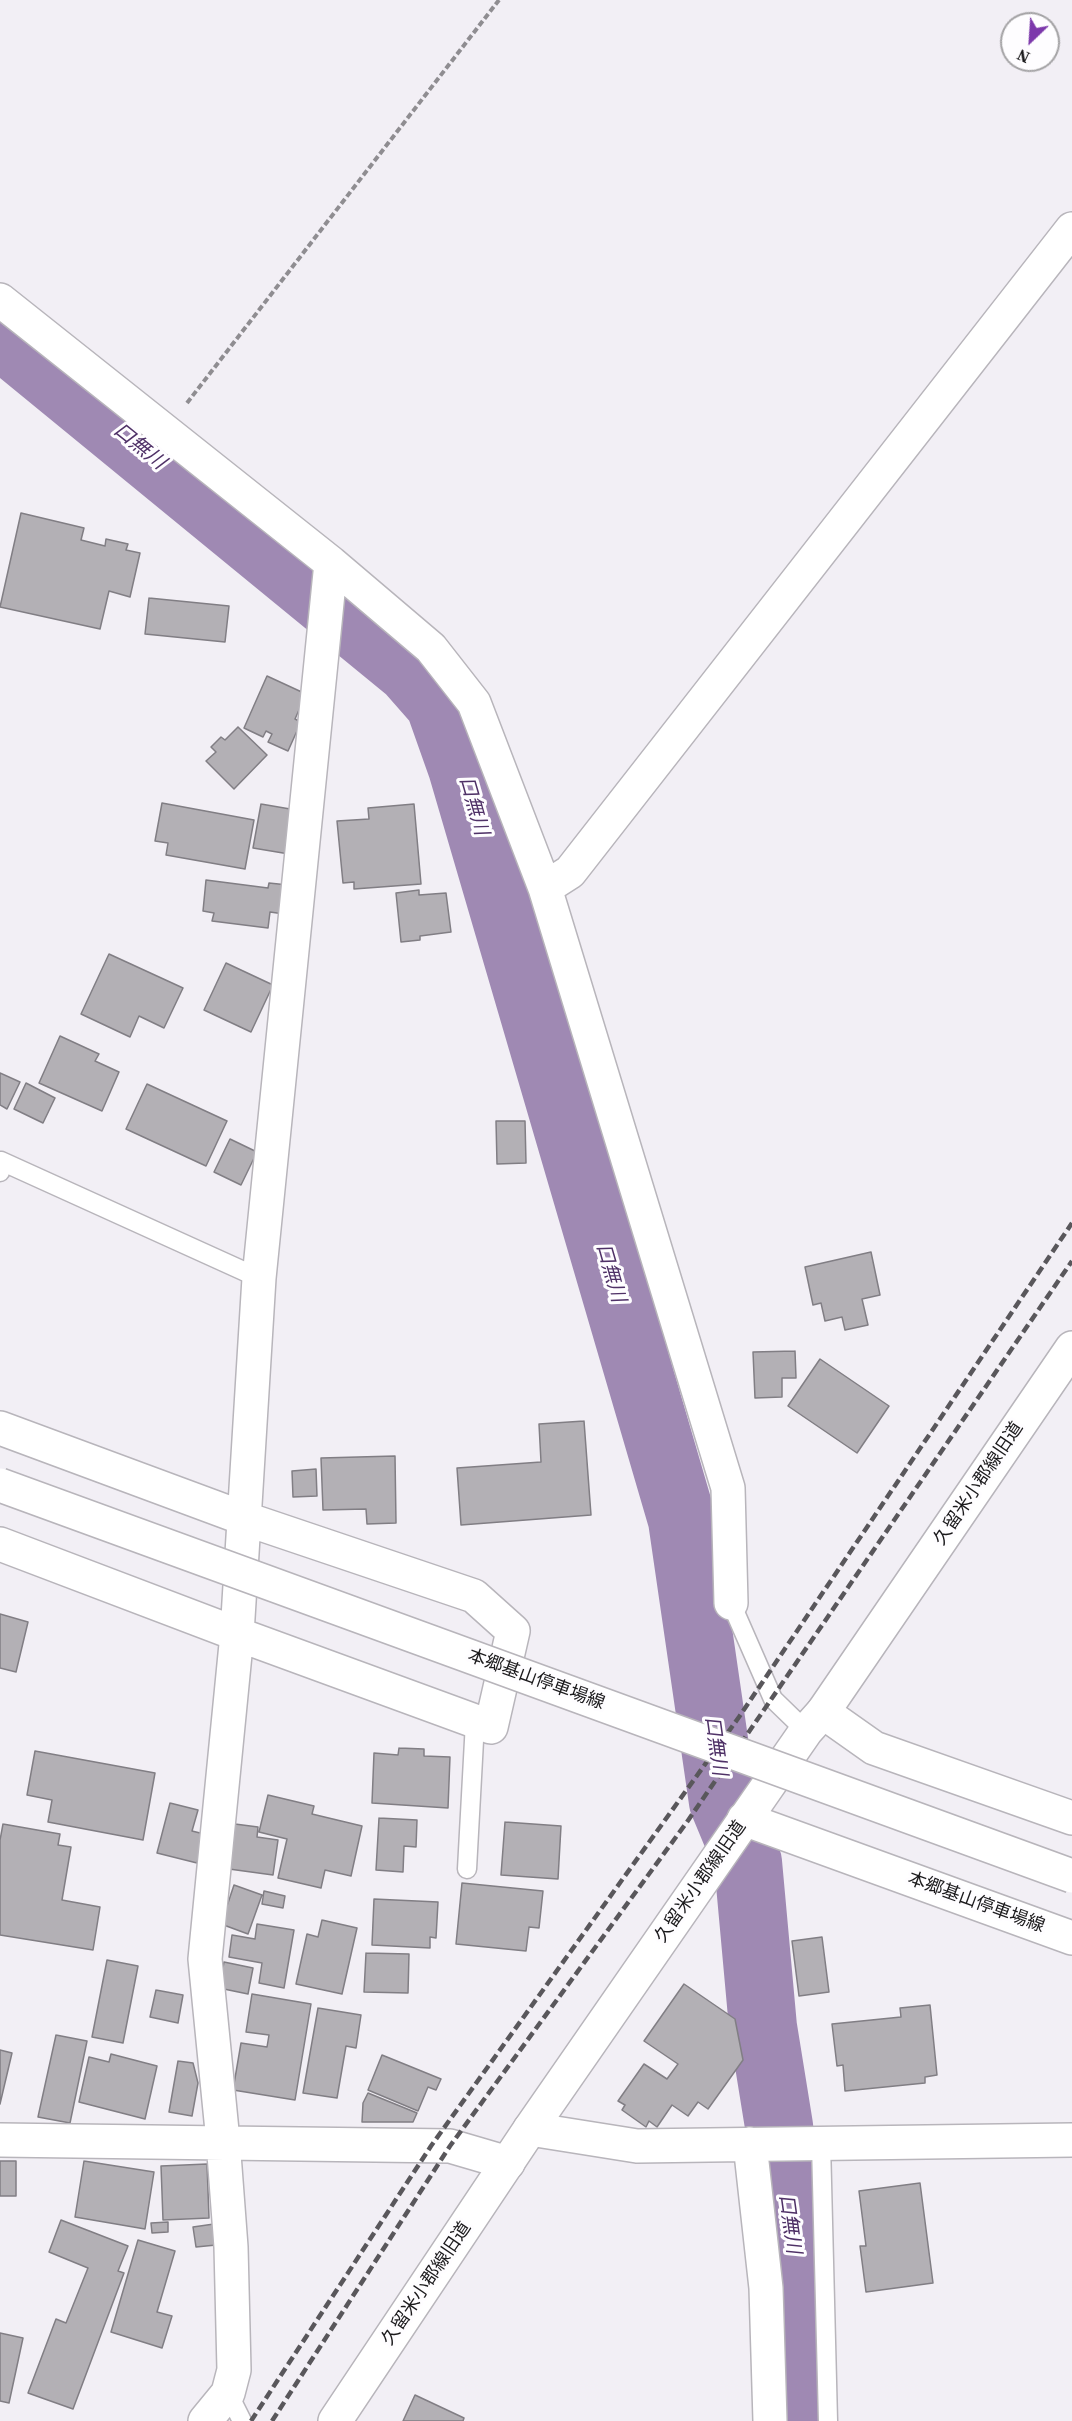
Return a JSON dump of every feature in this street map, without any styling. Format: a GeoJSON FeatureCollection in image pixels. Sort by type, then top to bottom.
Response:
{"type":"FeatureCollection","features":[{"type":"Feature","properties":{"kind":"street"},"geometry":{"type":"LineString","coordinates":[[545,888],[570,872],[1072,229]]}},
{"type":"Feature","properties":{"kind":"street"},"geometry":{"type":"LineString","coordinates":[[0,300],[331,563],[431,648],[474,703],[545,888],[728,1488],[731,1604]]}},
{"type":"Feature","properties":{"kind":"street"},"geometry":{"type":"LineString","coordinates":[[205,2421],[235,2407],[231,2247],[224,2142],[205,1959],[237,1634],[259,1278],[331,563]]}},
{"type":"Feature","properties":{"kind":"street","name":"久留米小郡線旧道"},"geometry":{"type":"LineString","coordinates":[[335,2421],[530,2129],[1072,1348]]}},
{"type":"Feature","properties":{"kind":"street"},"geometry":{"type":"LineString","coordinates":[[0,1428],[243,1518],[474,1596],[513,1631],[491,1727],[0,1544]]}},
{"type":"Feature","properties":{"kind":"street","name":"本郷基山停車場線"},"geometry":{"type":"LineString","coordinates":[[0,1485],[1072,1876]]}},
{"type":"Feature","properties":{"kind":"street"},"geometry":{"type":"LineString","coordinates":[[814,1722],[874,1748],[1072,1818]]}},
{"type":"Feature","properties":{"kind":"street","name":"本郷基山停車場線"},"geometry":{"type":"LineString","coordinates":[[744,1819],[1072,1938]]}},
{"type":"Feature","properties":{"kind":"street"},"geometry":{"type":"LineString","coordinates":[[530,2129],[637,2146],[1072,2140]]}},
{"type":"Feature","properties":{"kind":"street"},"geometry":{"type":"LineString","coordinates":[[0,2140],[450,2146],[508,2163]]}},
{"type":"Feature","properties":{"kind":"street"},"geometry":{"type":"LineString","coordinates":[[750,2144],[766,2288],[770,2421]]}},
{"type":"Feature","properties":{"kind":"lane"},"geometry":{"type":"LineString","coordinates":[[0,1172],[1,1161],[259,1278]]}},
{"type":"Feature","properties":{"kind":"lane"},"geometry":{"type":"LineString","coordinates":[[731,1604],[772,1699],[814,1722]]}},
{"type":"Feature","properties":{"kind":"lane"},"geometry":{"type":"LineString","coordinates":[[466,1869],[476,1722]]}},
{"type":"Feature","properties":{"kind":"lane"},"geometry":{"type":"LineString","coordinates":[[820,2143],[828,2421]]}},
{"type":"Feature","properties":{"kind":"path"},"geometry":{"type":"LineString","coordinates":[[165,432],[499,0]]}},
{"type":"Feature","properties":{"kind":"building"},"geometry":{"type":"Polygon","coordinates":[[[21,513],[84,528],[81,540],[105,546],[106,539],[128,544],[126,550],[140,553],[130,597],[109,591],[100,629],[0,607],[21,513]]]}},
{"type":"Feature","properties":{"kind":"building"},"geometry":{"type":"Polygon","coordinates":[[[149,598],[229,606],[225,642],[145,634],[149,598]]]}},
{"type":"Feature","properties":{"kind":"building"},"geometry":{"type":"Polygon","coordinates":[[[267,676],[306,694],[295,719],[301,722],[288,751],[268,742],[272,734],[266,731],[263,737],[244,728],[267,676]]]}},
{"type":"Feature","properties":{"kind":"building"},"geometry":{"type":"Polygon","coordinates":[[[238,727],[267,755],[234,789],[206,761],[216,752],[211,747],[221,737],[225,740],[238,727]]]}},
{"type":"Feature","properties":{"kind":"building"},"geometry":{"type":"Polygon","coordinates":[[[162,803],[254,820],[245,869],[166,855],[168,843],[155,841],[162,803]]]}},
{"type":"Feature","properties":{"kind":"building"},"geometry":{"type":"Polygon","coordinates":[[[261,804],[296,810],[289,854],[253,848],[261,804]]]}},
{"type":"Feature","properties":{"kind":"building"},"geometry":{"type":"Polygon","coordinates":[[[414,804],[421,884],[354,889],[354,882],[343,883],[337,821],[369,819],[368,808],[414,804]]]}},
{"type":"Feature","properties":{"kind":"building"},"geometry":{"type":"Polygon","coordinates":[[[206,880],[268,888],[269,883],[288,885],[284,914],[270,912],[268,928],[212,921],[214,913],[203,911],[206,880]]]}},
{"type":"Feature","properties":{"kind":"building"},"geometry":{"type":"Polygon","coordinates":[[[419,890],[419,895],[446,893],[451,932],[420,936],[420,940],[401,942],[396,893],[419,890]]]}},
{"type":"Feature","properties":{"kind":"building"},"geometry":{"type":"Polygon","coordinates":[[[109,954],[183,988],[164,1028],[139,1016],[130,1037],[81,1014],[109,954]]]}},
{"type":"Feature","properties":{"kind":"building"},"geometry":{"type":"Polygon","coordinates":[[[226,963],[273,985],[251,1032],[204,1010],[226,963]]]}},
{"type":"Feature","properties":{"kind":"building"},"geometry":{"type":"Polygon","coordinates":[[[60,1036],[99,1054],[95,1061],[119,1072],[102,1111],[39,1083],[60,1036]]]}},
{"type":"Feature","properties":{"kind":"building"},"geometry":{"type":"Polygon","coordinates":[[[0,1073],[20,1082],[7,1109],[0,1105],[0,1073]]]}},
{"type":"Feature","properties":{"kind":"building"},"geometry":{"type":"Polygon","coordinates":[[[26,1083],[55,1098],[43,1123],[14,1109],[26,1083]]]}},
{"type":"Feature","properties":{"kind":"building"},"geometry":{"type":"Polygon","coordinates":[[[147,1084],[227,1121],[206,1166],[126,1129],[147,1084]]]}},
{"type":"Feature","properties":{"kind":"building"},"geometry":{"type":"Polygon","coordinates":[[[496,1121],[525,1121],[526,1163],[497,1164],[496,1121]]]}},
{"type":"Feature","properties":{"kind":"building"},"geometry":{"type":"Polygon","coordinates":[[[230,1139],[257,1152],[241,1185],[214,1172],[230,1139]]]}},
{"type":"Feature","properties":{"kind":"building"},"geometry":{"type":"Polygon","coordinates":[[[871,1252],[880,1295],[862,1299],[868,1325],[845,1330],[842,1317],[825,1321],[821,1303],[813,1305],[805,1267],[871,1252]]]}},
{"type":"Feature","properties":{"kind":"building"},"geometry":{"type":"Polygon","coordinates":[[[795,1351],[796,1378],[782,1378],[782,1397],[755,1398],[753,1352],[795,1351]]]}},
{"type":"Feature","properties":{"kind":"building"},"geometry":{"type":"Polygon","coordinates":[[[820,1359],[889,1406],[857,1453],[788,1406],[820,1359]]]}},
{"type":"Feature","properties":{"kind":"building"},"geometry":{"type":"Polygon","coordinates":[[[584,1421],[591,1515],[461,1525],[457,1468],[541,1462],[539,1424],[584,1421]]]}},
{"type":"Feature","properties":{"kind":"building"},"geometry":{"type":"Polygon","coordinates":[[[395,1456],[396,1523],[367,1524],[366,1509],[323,1510],[321,1458],[395,1456]]]}},
{"type":"Feature","properties":{"kind":"building"},"geometry":{"type":"Polygon","coordinates":[[[316,1469],[317,1496],[293,1497],[292,1471],[316,1469]]]}},
{"type":"Feature","properties":{"kind":"building"},"geometry":{"type":"Polygon","coordinates":[[[0,1614],[28,1622],[16,1672],[0,1668],[0,1614]]]}},
{"type":"Feature","properties":{"kind":"building"},"geometry":{"type":"Polygon","coordinates":[[[399,1748],[424,1749],[424,1756],[450,1757],[448,1808],[372,1803],[374,1753],[398,1755],[399,1748]]]}},
{"type":"Feature","properties":{"kind":"building"},"geometry":{"type":"Polygon","coordinates":[[[35,1751],[155,1773],[143,1840],[48,1822],[52,1800],[27,1795],[35,1751]]]}},
{"type":"Feature","properties":{"kind":"building"},"geometry":{"type":"Polygon","coordinates":[[[268,1795],[314,1806],[312,1814],[362,1826],[351,1876],[325,1870],[321,1888],[278,1878],[287,1839],[259,1832],[268,1795]]]}},
{"type":"Feature","properties":{"kind":"building"},"geometry":{"type":"Polygon","coordinates":[[[170,1803],[198,1810],[192,1831],[204,1834],[197,1863],[157,1853],[170,1803]]]}},
{"type":"Feature","properties":{"kind":"building"},"geometry":{"type":"Polygon","coordinates":[[[379,1818],[417,1820],[416,1847],[404,1846],[403,1872],[376,1870],[379,1818]]]}},
{"type":"Feature","properties":{"kind":"building"},"geometry":{"type":"Polygon","coordinates":[[[505,1822],[561,1826],[558,1879],[501,1875],[505,1822]]]}},
{"type":"Feature","properties":{"kind":"building"},"geometry":{"type":"Polygon","coordinates":[[[3,1824],[60,1834],[58,1845],[71,1847],[62,1900],[100,1907],[93,1950],[0,1935],[0,1840],[3,1824]]]}},
{"type":"Feature","properties":{"kind":"building"},"geometry":{"type":"Polygon","coordinates":[[[235,1824],[258,1827],[257,1837],[278,1840],[273,1875],[229,1869],[235,1824]]]}},
{"type":"Feature","properties":{"kind":"building"},"geometry":{"type":"Polygon","coordinates":[[[462,1883],[543,1891],[539,1928],[529,1927],[526,1951],[456,1944],[462,1883]]]}},
{"type":"Feature","properties":{"kind":"building"},"geometry":{"type":"Polygon","coordinates":[[[234,1885],[262,1895],[248,1934],[221,1924],[234,1885]]]}},
{"type":"Feature","properties":{"kind":"building"},"geometry":{"type":"Polygon","coordinates":[[[264,1891],[285,1896],[283,1908],[262,1904],[264,1891]]]}},
{"type":"Feature","properties":{"kind":"building"},"geometry":{"type":"Polygon","coordinates":[[[374,1899],[438,1902],[436,1938],[430,1937],[430,1948],[372,1945],[374,1899]]]}},
{"type":"Feature","properties":{"kind":"building"},"geometry":{"type":"Polygon","coordinates":[[[322,1920],[357,1928],[342,1994],[296,1984],[307,1934],[318,1937],[322,1920]]]}},
{"type":"Feature","properties":{"kind":"building"},"geometry":{"type":"Polygon","coordinates":[[[257,1924],[294,1930],[284,1988],[259,1983],[262,1963],[229,1957],[232,1935],[255,1939],[257,1924]]]}},
{"type":"Feature","properties":{"kind":"building"},"geometry":{"type":"Polygon","coordinates":[[[822,1937],[829,1992],[799,1996],[792,1941],[822,1937]]]}},
{"type":"Feature","properties":{"kind":"building"},"geometry":{"type":"Polygon","coordinates":[[[366,1953],[409,1954],[408,1993],[364,1992],[366,1953]]]}},
{"type":"Feature","properties":{"kind":"building"},"geometry":{"type":"Polygon","coordinates":[[[107,1960],[138,1966],[123,2043],[92,2037],[107,1960]]]}},
{"type":"Feature","properties":{"kind":"building"},"geometry":{"type":"Polygon","coordinates":[[[224,1962],[253,1968],[248,1994],[219,1988],[224,1962]]]}},
{"type":"Feature","properties":{"kind":"building"},"geometry":{"type":"Polygon","coordinates":[[[684,1984],[735,2019],[743,2060],[708,2109],[698,2102],[688,2116],[672,2105],[657,2127],[649,2121],[646,2127],[622,2110],[625,2105],[618,2101],[644,2064],[667,2079],[678,2064],[644,2041],[684,1984]]]}},
{"type":"Feature","properties":{"kind":"building"},"geometry":{"type":"Polygon","coordinates":[[[156,1990],[183,1995],[178,2023],[150,2017],[156,1990]]]}},
{"type":"Feature","properties":{"kind":"building"},"geometry":{"type":"Polygon","coordinates":[[[252,1994],[311,2004],[295,2100],[233,2090],[241,2043],[267,2047],[269,2035],[246,2032],[252,1994]]]}},
{"type":"Feature","properties":{"kind":"building"},"geometry":{"type":"Polygon","coordinates":[[[930,2005],[937,2075],[925,2077],[925,2083],[845,2091],[843,2065],[837,2066],[832,2024],[901,2017],[900,2008],[930,2005]]]}},
{"type":"Feature","properties":{"kind":"building"},"geometry":{"type":"Polygon","coordinates":[[[318,2008],[361,2015],[356,2048],[346,2046],[337,2098],[303,2093],[318,2008]]]}},
{"type":"Feature","properties":{"kind":"building"},"geometry":{"type":"Polygon","coordinates":[[[56,2035],[87,2041],[70,2123],[38,2117],[56,2035]]]}},
{"type":"Feature","properties":{"kind":"building"},"geometry":{"type":"Polygon","coordinates":[[[0,2050],[12,2053],[0,2104],[0,2050]]]}},
{"type":"Feature","properties":{"kind":"building"},"geometry":{"type":"Polygon","coordinates":[[[111,2054],[157,2066],[145,2119],[79,2102],[89,2057],[109,2062],[111,2054]]]}},
{"type":"Feature","properties":{"kind":"building"},"geometry":{"type":"Polygon","coordinates":[[[382,2055],[441,2079],[436,2090],[428,2087],[418,2111],[368,2090],[382,2055]]]}},
{"type":"Feature","properties":{"kind":"building"},"geometry":{"type":"Polygon","coordinates":[[[178,2061],[193,2063],[198,2083],[192,2116],[169,2112],[178,2061]]]}},
{"type":"Feature","properties":{"kind":"building"},"geometry":{"type":"Polygon","coordinates":[[[368,2093],[417,2113],[413,2122],[362,2122],[363,2103],[368,2093]]]}},
{"type":"Feature","properties":{"kind":"building"},"geometry":{"type":"Polygon","coordinates":[[[0,2161],[16,2161],[16,2196],[0,2196],[0,2161]]]}},
{"type":"Feature","properties":{"kind":"building"},"geometry":{"type":"Polygon","coordinates":[[[84,2161],[154,2172],[145,2229],[75,2217],[84,2161]]]}},
{"type":"Feature","properties":{"kind":"building"},"geometry":{"type":"Polygon","coordinates":[[[207,2164],[209,2218],[163,2220],[161,2166],[207,2164]]]}},
{"type":"Feature","properties":{"kind":"building"},"geometry":{"type":"Polygon","coordinates":[[[920,2183],[933,2283],[866,2292],[860,2246],[866,2246],[859,2191],[920,2183]]]}},
{"type":"Feature","properties":{"kind":"building"},"geometry":{"type":"Polygon","coordinates":[[[61,2220],[128,2246],[118,2271],[124,2273],[73,2409],[28,2393],[56,2319],[66,2323],[88,2268],[49,2252],[61,2220]]]}},
{"type":"Feature","properties":{"kind":"building"},"geometry":{"type":"Polygon","coordinates":[[[168,2222],[168,2232],[152,2233],[151,2223],[168,2222]]]}},
{"type":"Feature","properties":{"kind":"building"},"geometry":{"type":"Polygon","coordinates":[[[214,2224],[216,2245],[196,2247],[193,2227],[214,2224]]]}},
{"type":"Feature","properties":{"kind":"building"},"geometry":{"type":"Polygon","coordinates":[[[138,2240],[175,2251],[157,2312],[172,2316],[162,2348],[111,2332],[138,2240]]]}},
{"type":"Feature","properties":{"kind":"building"},"geometry":{"type":"Polygon","coordinates":[[[0,2333],[23,2338],[9,2403],[0,2401],[0,2333]]]}},
{"type":"Feature","properties":{"kind":"building"},"geometry":{"type":"Polygon","coordinates":[[[415,2395],[464,2418],[463,2421],[403,2421],[415,2395]]]}},
{"type":"Feature","properties":{"kind":"waterway","name":"口無川"},"geometry":{"type":"LineString","coordinates":[[0,334],[410,670],[439,703],[462,768],[682,1520],[723,1802],[748,1862],[763,2027],[779,2126],[796,2273],[798,2421]]}},
{"type":"Feature","properties":{"kind":"railway"},"geometry":{"type":"LineString","coordinates":[[251,2421],[431,2146],[739,1717],[1072,1223]]}},
{"type":"Feature","properties":{"kind":"railway"},"geometry":{"type":"LineString","coordinates":[[272,2421],[450,2146],[687,1822],[1072,1261]]}}]}
